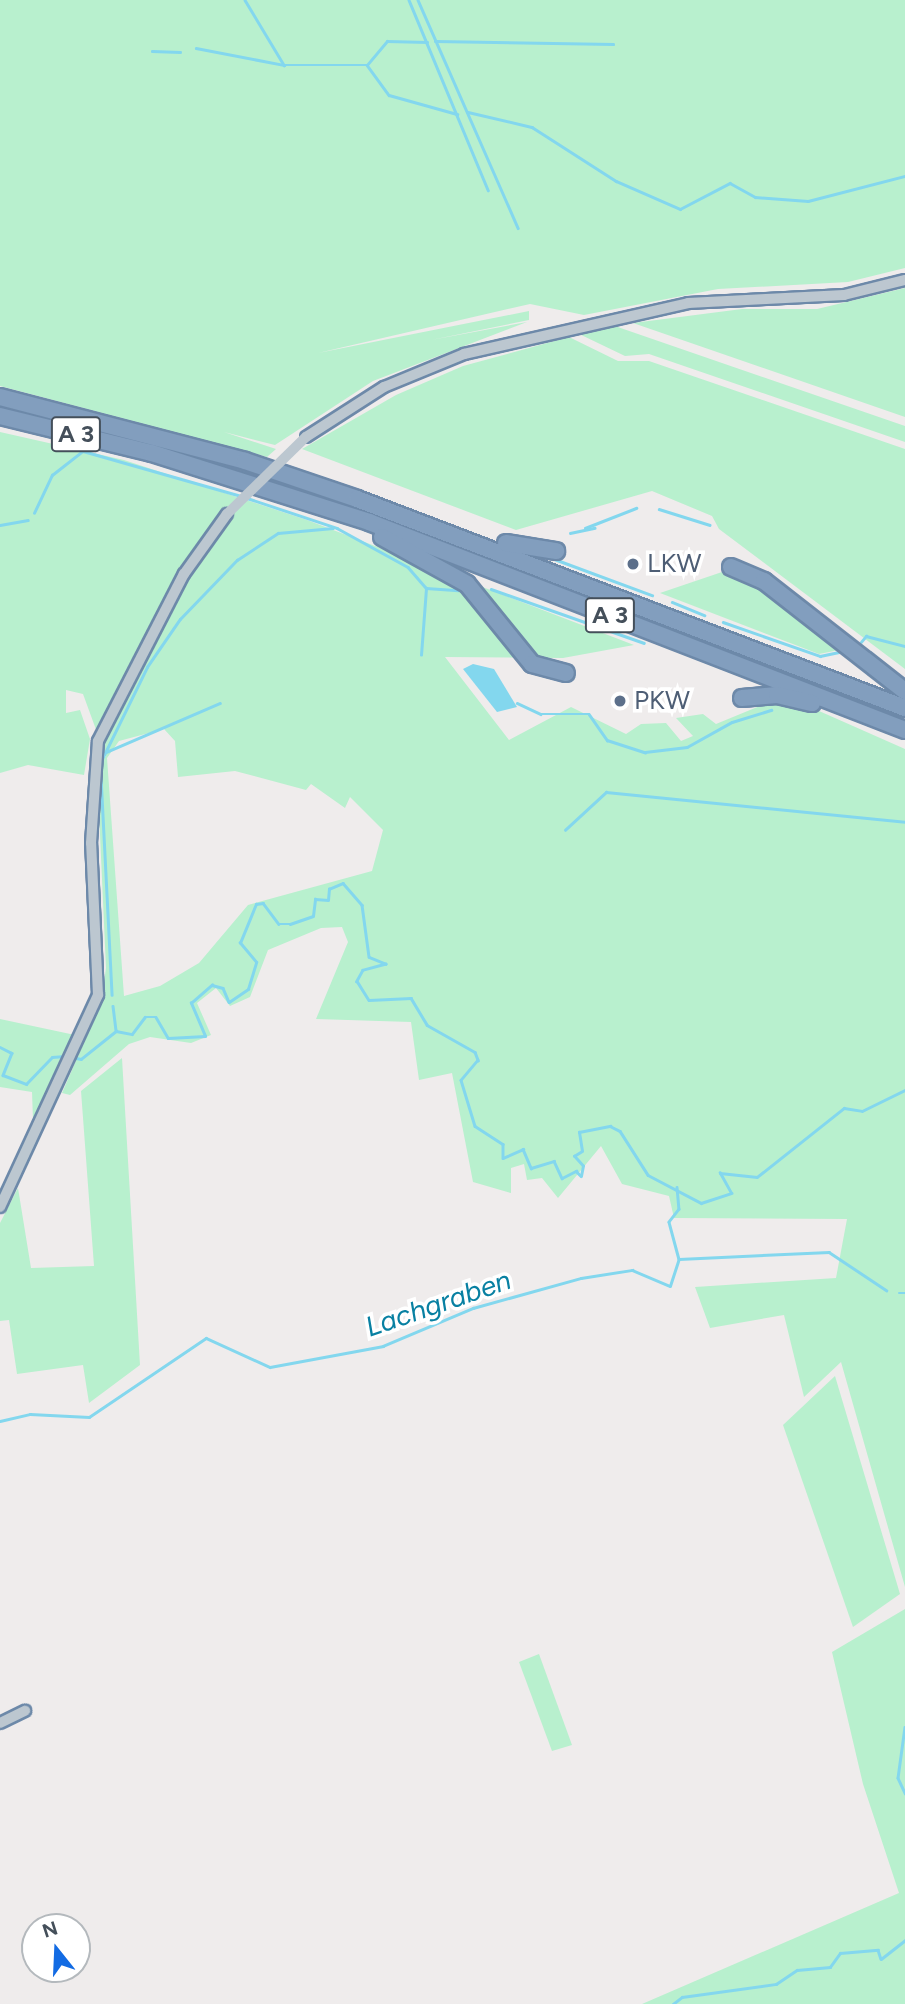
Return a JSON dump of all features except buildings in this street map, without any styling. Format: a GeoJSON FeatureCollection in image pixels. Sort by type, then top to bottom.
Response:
{"type":"FeatureCollection","features":[{"type":"Feature","properties":{"kind":"highway","name":"A 3"},"geometry":{"type":"LineString","coordinates":[[0,397],[245,461],[460,536],[905,709]]}},
{"type":"Feature","properties":{"kind":"highway","name":"A 3"},"geometry":{"type":"LineString","coordinates":[[0,416],[152,453],[369,522],[905,730]]}},
{"type":"Feature","properties":{"kind":"highway"},"geometry":{"type":"LineString","coordinates":[[369,522],[380,536],[467,584],[532,664],[566,673]]}},
{"type":"Feature","properties":{"kind":"highway"},"geometry":{"type":"LineString","coordinates":[[460,536],[474,533],[522,549],[556,551]]}},
{"type":"Feature","properties":{"kind":"highway"},"geometry":{"type":"LineString","coordinates":[[731,567],[764,581],[905,691]]}},
{"type":"Feature","properties":{"kind":"highway"},"geometry":{"type":"LineString","coordinates":[[742,698],[777,695],[835,711],[852,709]]}},
{"type":"Feature","properties":{"kind":"street"},"geometry":{"type":"LineString","coordinates":[[0,1207],[72,1059],[101,981],[91,843],[96,748],[184,574],[227,514],[306,437],[384,387],[464,354],[688,303],[844,295],[905,279]]}},
{"type":"Feature","properties":{"kind":"street"},"geometry":{"type":"LineString","coordinates":[[0,1723],[25,1711]]}},
{"type":"Feature","properties":{"kind":"green space"},"geometry":{"type":"Polygon","coordinates":[[[0,0],[905,0],[905,268],[848,282],[718,289],[584,315],[530,304],[318,353],[529,311],[529,320],[431,340],[527,322],[373,381],[275,445],[224,432],[276,449],[267,457],[0,386],[0,0]]]}},
{"type":"Feature","properties":{"kind":"green space"},"geometry":{"type":"Polygon","coordinates":[[[905,288],[905,417],[633,323],[742,309],[817,309],[905,288]]]}},
{"type":"Feature","properties":{"kind":"green space"},"geometry":{"type":"Polygon","coordinates":[[[609,324],[905,426],[905,442],[649,354],[625,356],[575,332],[609,324]]]}},
{"type":"Feature","properties":{"kind":"green space"},"geometry":{"type":"Polygon","coordinates":[[[569,337],[618,361],[649,361],[905,449],[905,669],[719,529],[712,516],[652,491],[516,530],[302,449],[396,395],[463,366],[569,337]]]}},
{"type":"Feature","properties":{"kind":"green space"},"geometry":{"type":"Polygon","coordinates":[[[0,432],[124,460],[307,520],[634,645],[563,658],[445,657],[509,740],[571,707],[626,734],[641,724],[666,723],[681,741],[693,736],[676,718],[703,714],[716,724],[772,701],[801,703],[905,749],[905,1587],[841,1362],[804,1397],[784,1315],[710,1328],[695,1287],[836,1278],[847,1219],[674,1218],[669,1196],[622,1184],[601,1146],[558,1198],[542,1178],[527,1180],[524,1164],[511,1168],[511,1193],[473,1182],[452,1073],[419,1080],[411,1022],[316,1019],[348,942],[342,927],[321,928],[268,950],[250,997],[230,1006],[216,988],[197,1003],[211,1035],[191,1043],[150,1037],[129,1044],[70,1095],[62,1093],[101,1003],[106,968],[97,768],[98,756],[106,757],[83,694],[66,690],[66,713],[80,710],[90,739],[84,775],[28,765],[0,773],[0,432]],[[164,729],[119,741],[107,758],[124,996],[160,986],[199,963],[248,905],[372,871],[383,830],[350,797],[345,808],[311,784],[306,790],[235,771],[178,777],[175,741],[164,729]]]}},
{"type":"Feature","properties":{"kind":"green space"},"geometry":{"type":"Polygon","coordinates":[[[725,571],[745,576],[839,650],[819,654],[660,593],[725,571]]]}},
{"type":"Feature","properties":{"kind":"green space"},"geometry":{"type":"Polygon","coordinates":[[[0,1019],[75,1035],[33,1120],[32,1092],[0,1087],[0,1019]]]}},
{"type":"Feature","properties":{"kind":"green space"},"geometry":{"type":"Polygon","coordinates":[[[122,1058],[140,1365],[89,1403],[83,1365],[17,1374],[9,1320],[0,1321],[0,1223],[18,1188],[31,1268],[94,1266],[81,1091],[122,1058]]]}},
{"type":"Feature","properties":{"kind":"green space"},"geometry":{"type":"Polygon","coordinates":[[[835,1376],[900,1594],[853,1627],[783,1425],[835,1376]]]}},
{"type":"Feature","properties":{"kind":"green space"},"geometry":{"type":"Polygon","coordinates":[[[905,1609],[905,2004],[642,2004],[899,1893],[863,1784],[832,1652],[905,1609]]]}},
{"type":"Feature","properties":{"kind":"green space"},"geometry":{"type":"Polygon","coordinates":[[[539,1654],[572,1745],[552,1751],[519,1662],[539,1654]]]}},
{"type":"Feature","properties":{"kind":"water"},"geometry":{"type":"Polygon","coordinates":[[[473,664],[494,669],[517,707],[497,712],[463,669],[473,664]]]}},
{"type":"Feature","properties":{"kind":"waterway"},"geometry":{"type":"LineString","coordinates":[[245,0],[284,65],[367,65],[389,95],[457,114]]}},
{"type":"Feature","properties":{"kind":"waterway"},"geometry":{"type":"LineString","coordinates":[[409,0],[488,190]]}},
{"type":"Feature","properties":{"kind":"waterway"},"geometry":{"type":"LineString","coordinates":[[418,0],[518,228]]}},
{"type":"Feature","properties":{"kind":"waterway"},"geometry":{"type":"LineString","coordinates":[[367,65],[387,41],[427,42]]}},
{"type":"Feature","properties":{"kind":"waterway"},"geometry":{"type":"LineString","coordinates":[[435,41],[613,44]]}},
{"type":"Feature","properties":{"kind":"waterway"},"geometry":{"type":"LineString","coordinates":[[196,48],[284,65]]}},
{"type":"Feature","properties":{"kind":"waterway"},"geometry":{"type":"LineString","coordinates":[[152,51],[180,52]]}},
{"type":"Feature","properties":{"kind":"waterway"},"geometry":{"type":"LineString","coordinates":[[468,112],[532,127],[616,181],[680,209],[730,183],[755,197],[808,201],[905,176]]}},
{"type":"Feature","properties":{"kind":"waterway"},"geometry":{"type":"LineString","coordinates":[[34,513],[52,475],[83,451],[241,496]]}},
{"type":"Feature","properties":{"kind":"waterway"},"geometry":{"type":"LineString","coordinates":[[247,498],[337,528],[408,567],[426,588],[458,590]]}},
{"type":"Feature","properties":{"kind":"waterway"},"geometry":{"type":"LineString","coordinates":[[585,528],[636,508]]}},
{"type":"Feature","properties":{"kind":"waterway"},"geometry":{"type":"LineString","coordinates":[[659,509],[710,525]]}},
{"type":"Feature","properties":{"kind":"waterway"},"geometry":{"type":"LineString","coordinates":[[0,525],[28,520]]}},
{"type":"Feature","properties":{"kind":"waterway"},"geometry":{"type":"LineString","coordinates":[[102,759],[147,667],[180,619],[237,560],[278,533],[333,528]]}},
{"type":"Feature","properties":{"kind":"waterway"},"geometry":{"type":"LineString","coordinates":[[570,533],[594,528]]}},
{"type":"Feature","properties":{"kind":"waterway"},"geometry":{"type":"LineString","coordinates":[[549,557],[652,595]]}},
{"type":"Feature","properties":{"kind":"waterway"},"geometry":{"type":"LineString","coordinates":[[421,655],[426,588]]}},
{"type":"Feature","properties":{"kind":"waterway"},"geometry":{"type":"LineString","coordinates":[[491,589],[644,643]]}},
{"type":"Feature","properties":{"kind":"waterway"},"geometry":{"type":"LineString","coordinates":[[672,602],[705,615]]}},
{"type":"Feature","properties":{"kind":"waterway"},"geometry":{"type":"LineString","coordinates":[[723,622],[820,656],[844,651]]}},
{"type":"Feature","properties":{"kind":"waterway"},"geometry":{"type":"LineString","coordinates":[[861,642],[866,636],[905,646]]}},
{"type":"Feature","properties":{"kind":"waterway"},"geometry":{"type":"LineString","coordinates":[[104,753],[220,703]]}},
{"type":"Feature","properties":{"kind":"waterway"},"geometry":{"type":"LineString","coordinates":[[517,703],[541,714],[589,714],[607,740],[645,752],[687,747],[732,722],[771,710]]}},
{"type":"Feature","properties":{"kind":"waterway"},"geometry":{"type":"LineString","coordinates":[[101,776],[112,995]]}},
{"type":"Feature","properties":{"kind":"waterway"},"geometry":{"type":"LineString","coordinates":[[565,830],[606,792],[905,822]]}},
{"type":"Feature","properties":{"kind":"waterway"},"geometry":{"type":"LineString","coordinates":[[71,1057],[81,1059],[116,1031],[132,1034],[145,1017],[156,1017],[168,1038],[205,1036],[191,1003],[212,985],[223,988],[229,1002],[248,989],[256,962],[240,943],[256,904],[263,903],[279,924],[290,924],[313,916],[315,899],[328,900],[329,889],[343,883],[362,905],[369,957],[386,964],[363,970],[357,981],[369,1000],[411,998],[427,1025],[475,1052],[478,1060],[461,1080],[475,1126],[503,1144],[503,1158],[523,1149],[531,1168],[554,1161],[562,1178],[576,1171],[581,1176],[583,1166],[574,1156],[582,1151],[579,1132],[610,1126],[620,1131],[648,1175],[701,1203],[731,1193],[720,1173],[757,1177],[844,1108],[862,1111],[905,1090]]}},
{"type":"Feature","properties":{"kind":"waterway"},"geometry":{"type":"LineString","coordinates":[[113,1006],[116,1030]]}},
{"type":"Feature","properties":{"kind":"waterway"},"geometry":{"type":"LineString","coordinates":[[0,1047],[12,1053],[3,1075],[26,1084],[52,1057],[65,1056]]}},
{"type":"Feature","properties":{"kind":"waterway"},"geometry":{"type":"LineString","coordinates":[[677,1187],[679,1209],[669,1222],[679,1259]]}},
{"type":"Feature","properties":{"kind":"waterway","name":"Lachgraben"},"geometry":{"type":"LineString","coordinates":[[0,1421],[30,1414],[89,1417],[206,1338],[270,1367],[383,1346],[473,1308],[581,1278],[632,1270],[670,1286],[679,1259],[829,1252],[886,1290]]}},
{"type":"Feature","properties":{"kind":"waterway","name":"Lachgraben"},"geometry":{"type":"LineString","coordinates":[[899,1293],[905,1293]]}},
{"type":"Feature","properties":{"kind":"waterway"},"geometry":{"type":"LineString","coordinates":[[905,1727],[898,1778],[905,1793]]}},
{"type":"Feature","properties":{"kind":"waterway"},"geometry":{"type":"LineString","coordinates":[[673,2004],[682,1997],[776,1984],[797,1970],[830,1967],[840,1953],[878,1950],[881,1959],[905,1940]]}},
{"type":"Feature","properties":{"kind":"place","name":"LKW"},"geometry":{"type":"Point","coordinates":[633,564]}},
{"type":"Feature","properties":{"kind":"place","name":"PKW"},"geometry":{"type":"Point","coordinates":[620,701]}}]}
